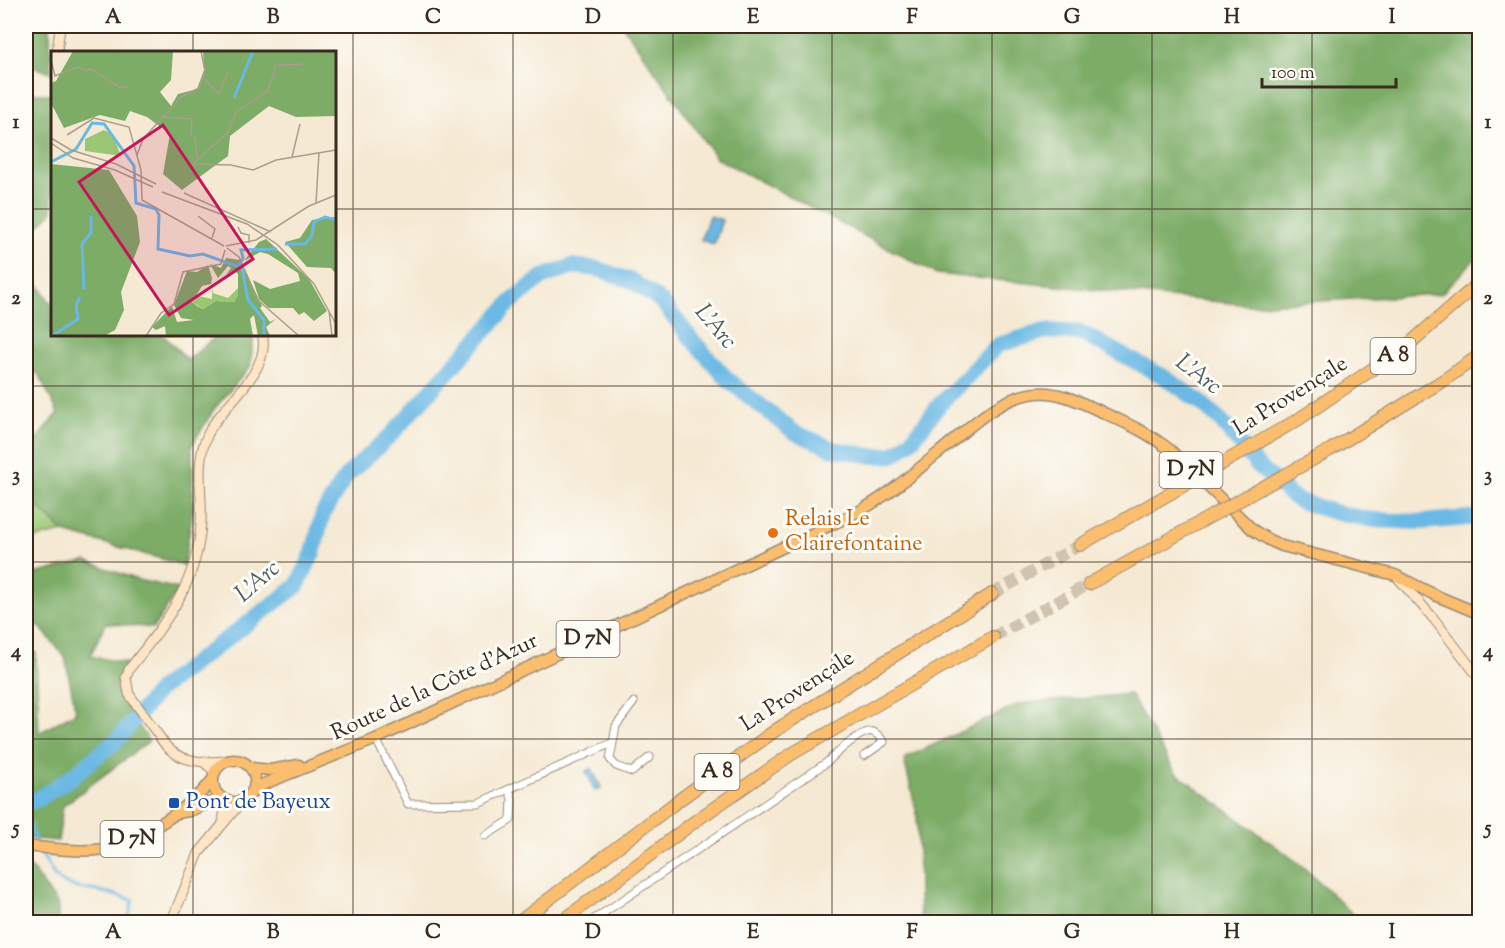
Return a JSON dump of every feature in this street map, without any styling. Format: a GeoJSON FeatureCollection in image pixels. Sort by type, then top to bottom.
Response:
{"type":"FeatureCollection","features":[{"type":"Feature","properties":{"kind":"highway","name":"La Provençale"},"geometry":{"type":"LineString","coordinates":[[1080,544],[1299,419],[1408,345],[1479,282]]}},
{"type":"Feature","properties":{"kind":"highway","name":"A 8"},"geometry":{"type":"LineString","coordinates":[[1089,584],[1330,450],[1444,380],[1479,355]]}},
{"type":"Feature","properties":{"kind":"highway","name":"La Provençale"},"geometry":{"type":"LineString","coordinates":[[519,922],[679,800],[776,730],[992,594]]}},
{"type":"Feature","properties":{"kind":"highway","name":"A 8"},"geometry":{"type":"LineString","coordinates":[[561,922],[694,822],[790,755],[993,637]]}},
{"type":"Feature","properties":{"kind":"main road","name":"Route de la Côte d'Azur"},"geometry":{"type":"LineString","coordinates":[[252,792],[264,784],[376,739],[856,513],[882,497],[986,415],[1010,400],[1024,395],[1049,393],[1064,396],[1149,435],[1170,450],[1253,530],[1269,540],[1395,575],[1479,614]]}},
{"type":"Feature","properties":{"kind":"main road"},"geometry":{"type":"LineString","coordinates":[[226,761],[241,761],[251,768],[255,779],[252,792],[242,801],[224,799],[216,791],[214,775],[226,761]]}},
{"type":"Feature","properties":{"kind":"main road","name":"Route de la Côte d'Azur"},"geometry":{"type":"LineString","coordinates":[[251,768],[270,770],[320,763]]}},
{"type":"Feature","properties":{"kind":"main road","name":"D 7N"},"geometry":{"type":"LineString","coordinates":[[26,846],[87,850],[120,845],[177,813],[207,788],[214,775]]}},
{"type":"Feature","properties":{"kind":"main road","name":"D 7N"},"geometry":{"type":"LineString","coordinates":[[177,813],[224,799]]}},
{"type":"Feature","properties":{"kind":"street"},"geometry":{"type":"LineString","coordinates":[[57,51],[60,26]]}},
{"type":"Feature","properties":{"kind":"street"},"geometry":{"type":"LineString","coordinates":[[226,761],[205,763],[180,757],[166,746],[129,693],[126,677],[130,668],[175,608],[192,573],[201,522],[200,452],[211,427],[253,374],[263,352],[262,336]]}},
{"type":"Feature","properties":{"kind":"street"},"geometry":{"type":"LineString","coordinates":[[1395,575],[1434,619],[1479,679]]}},
{"type":"Feature","properties":{"kind":"street"},"geometry":{"type":"LineString","coordinates":[[634,702],[616,726],[610,759],[616,766],[632,772],[650,757]]}},
{"type":"Feature","properties":{"kind":"street"},"geometry":{"type":"LineString","coordinates":[[590,922],[826,763],[855,739],[867,732],[873,732],[884,742],[864,756]]}},
{"type":"Feature","properties":{"kind":"street"},"geometry":{"type":"LineString","coordinates":[[376,739],[408,804],[427,805],[478,803],[612,743]]}},
{"type":"Feature","properties":{"kind":"street"},"geometry":{"type":"LineString","coordinates":[[205,763],[214,775]]}},
{"type":"Feature","properties":{"kind":"street"},"geometry":{"type":"LineString","coordinates":[[485,836],[511,820],[512,799],[509,789]]}},
{"type":"Feature","properties":{"kind":"street"},"geometry":{"type":"LineString","coordinates":[[223,822],[224,799]]}},
{"type":"Feature","properties":{"kind":"street"},"geometry":{"type":"LineString","coordinates":[[171,922],[199,853],[242,801]]}},
{"type":"Feature","properties":{"kind":"green space"},"geometry":{"type":"Polygon","coordinates":[[[26,26],[50,26],[51,73],[26,64],[26,26]]]}},
{"type":"Feature","properties":{"kind":"green space"},"geometry":{"type":"Polygon","coordinates":[[[623,26],[1479,26],[1479,255],[1441,294],[1250,305],[937,274],[716,158],[623,26]]]}},
{"type":"Feature","properties":{"kind":"green space"},"geometry":{"type":"Polygon","coordinates":[[[26,92],[51,95],[51,214],[26,238],[26,92]]]}},
{"type":"Feature","properties":{"kind":"green space"},"geometry":{"type":"Polygon","coordinates":[[[26,267],[51,304],[51,336],[164,336],[188,360],[216,336],[254,336],[250,367],[214,409],[192,445],[193,510],[184,565],[64,532],[26,495],[26,452],[58,413],[39,375],[26,364],[26,267]]]}},
{"type":"Feature","properties":{"kind":"green space"},"geometry":{"type":"Polygon","coordinates":[[[26,495],[64,532],[26,540],[26,495]]]}},
{"type":"Feature","properties":{"kind":"green space"},"geometry":{"type":"Polygon","coordinates":[[[86,561],[138,580],[179,589],[153,628],[106,623],[90,656],[126,663],[115,689],[149,741],[63,806],[58,841],[26,838],[26,652],[36,653],[39,733],[76,712],[65,657],[40,627],[26,620],[26,601],[35,574],[86,561]]]}},
{"type":"Feature","properties":{"kind":"green space"},"geometry":{"type":"Polygon","coordinates":[[[1130,694],[1175,772],[1301,865],[1361,922],[920,922],[917,814],[904,759],[1019,704],[1130,694]]]}},
{"type":"Feature","properties":{"kind":"green space"},"geometry":{"type":"Polygon","coordinates":[[[28,864],[59,906],[57,922],[26,922],[26,866],[28,864]]]}},
{"type":"Feature","properties":{"kind":"water"},"geometry":{"type":"Polygon","coordinates":[[[709,216],[722,220],[714,244],[701,240],[709,216]]]}},
{"type":"Feature","properties":{"kind":"water"},"geometry":{"type":"Polygon","coordinates":[[[592,769],[601,788],[595,791],[586,771],[592,769]]]}},
{"type":"Feature","properties":{"kind":"waterway","name":"L'Arc"},"geometry":{"type":"LineString","coordinates":[[26,803],[38,799],[70,778],[117,740],[160,689],[297,586],[313,553],[323,513],[347,475],[390,436],[511,302],[541,278],[572,266],[598,269],[632,281],[662,302],[728,380],[794,432],[833,449],[872,456],[893,455],[912,440],[940,404],[998,345],[1045,331],[1082,333],[1166,378],[1200,402],[1220,420],[1257,465],[1299,501],[1337,513],[1374,520],[1421,522],[1480,517]]}},
{"type":"Feature","properties":{"kind":"waterway"},"geometry":{"type":"LineString","coordinates":[[26,814],[36,843]]}},
{"type":"Feature","properties":{"kind":"waterway"},"geometry":{"type":"LineString","coordinates":[[39,849],[55,877],[64,883],[133,900],[129,915],[124,922]]}},
{"type":"Feature","properties":{"kind":"tunnel"},"geometry":{"type":"LineString","coordinates":[[992,594],[1080,545]]}},
{"type":"Feature","properties":{"kind":"tunnel"},"geometry":{"type":"LineString","coordinates":[[993,637],[1089,584]]}},
{"type":"Feature","properties":{"kind":"place","name":"Relais Le Clairefontaine"},"geometry":{"type":"Point","coordinates":[773,533]}},
{"type":"Feature","properties":{"kind":"place","name":"Pont de Bayeux"},"geometry":{"type":"Point","coordinates":[174,803]}}]}
